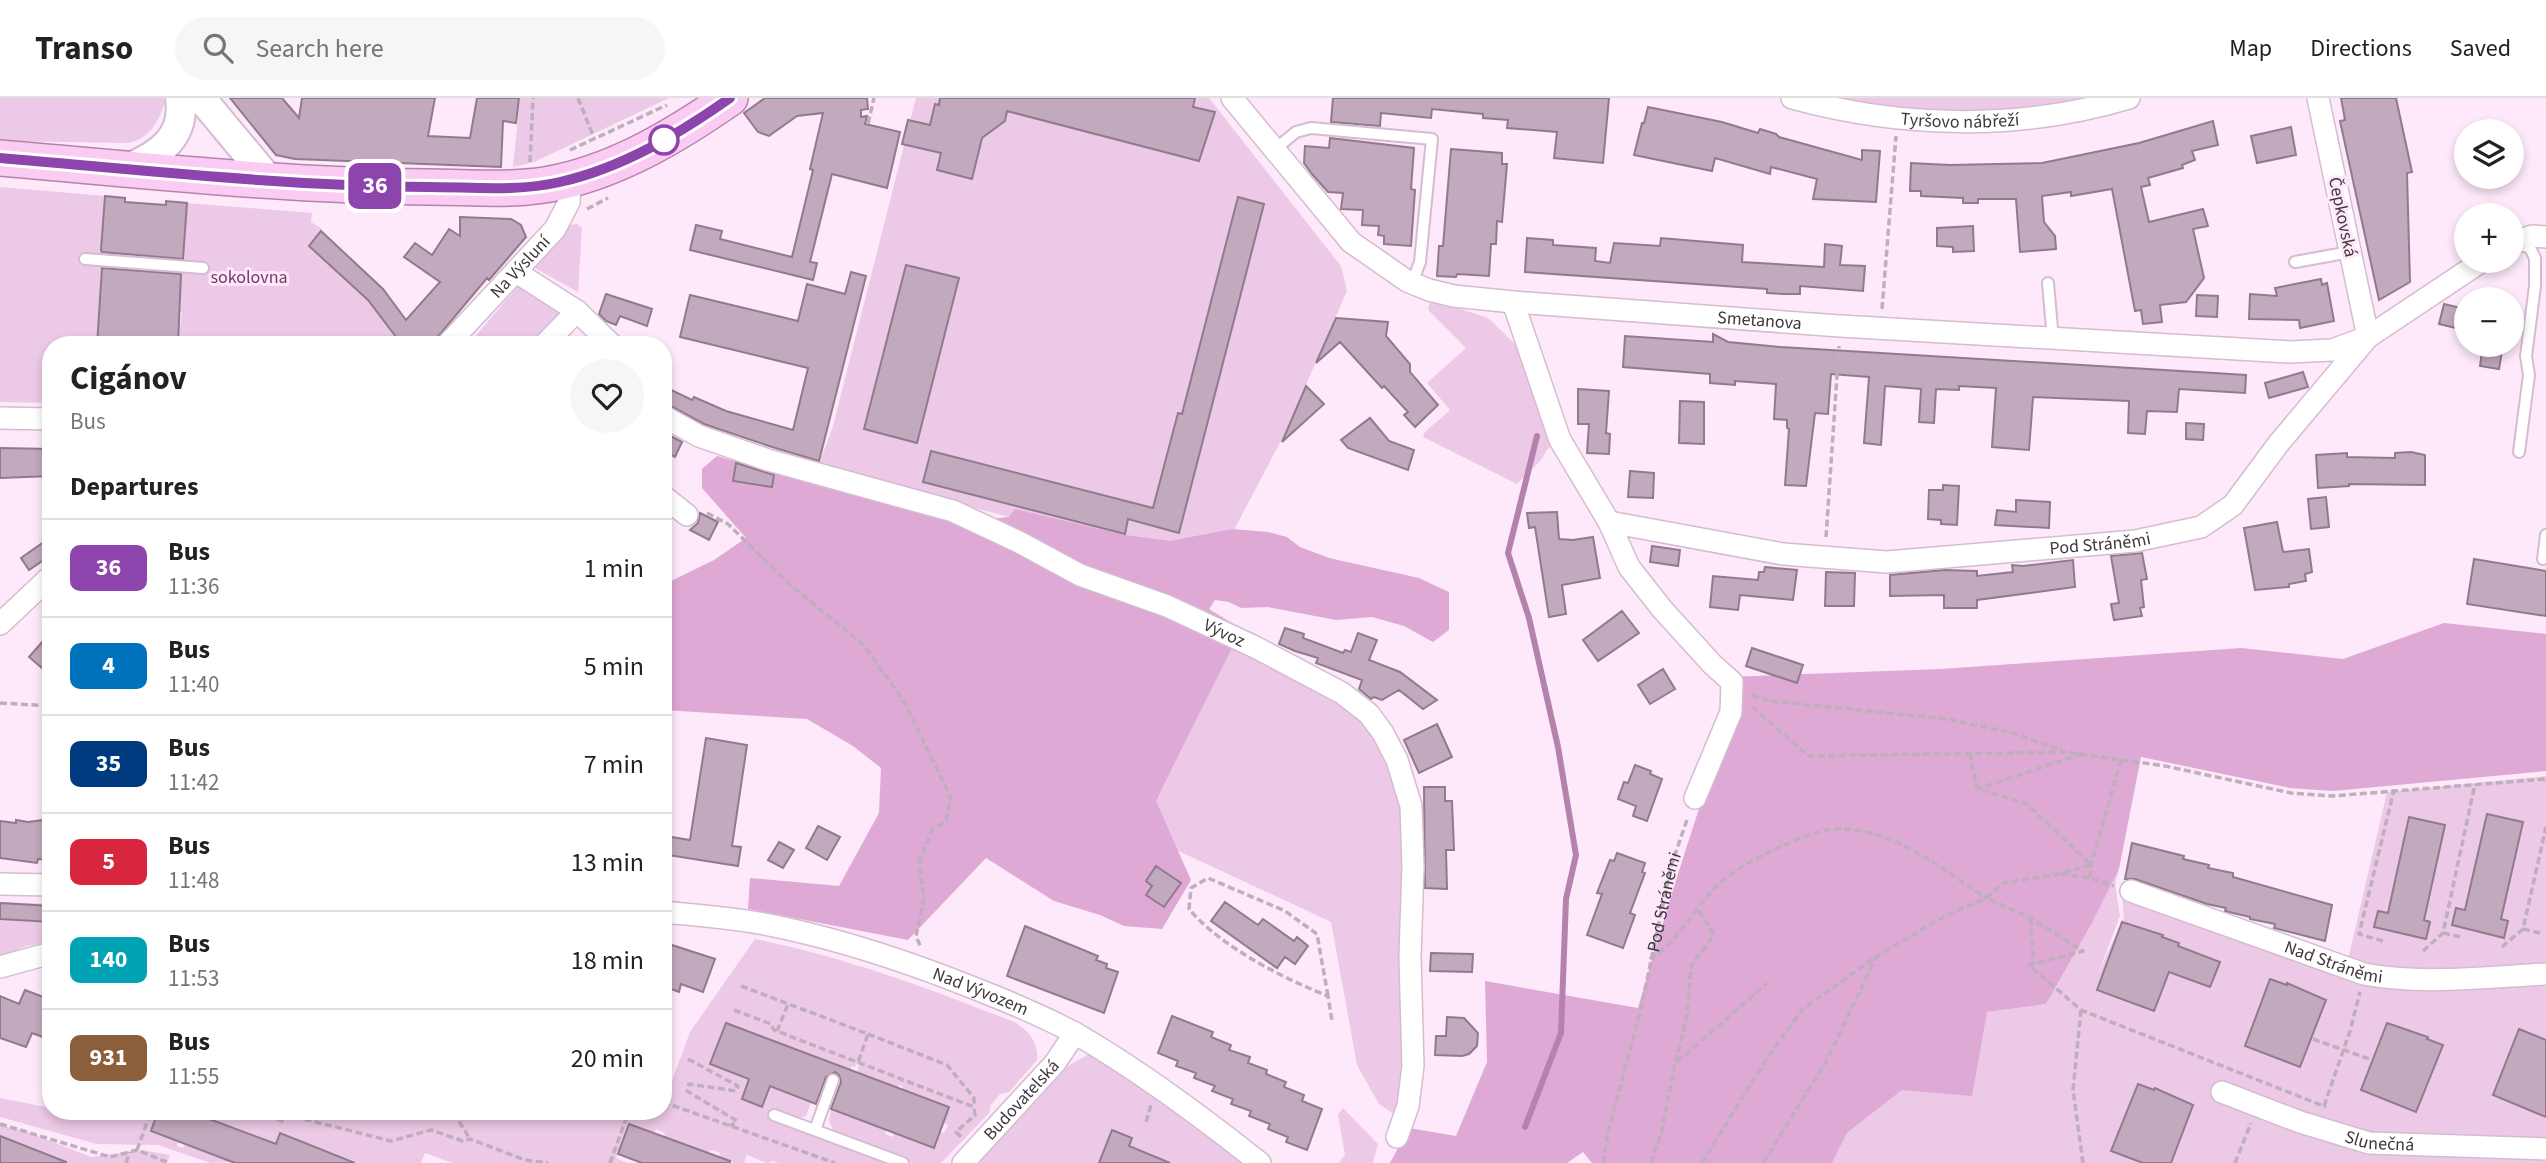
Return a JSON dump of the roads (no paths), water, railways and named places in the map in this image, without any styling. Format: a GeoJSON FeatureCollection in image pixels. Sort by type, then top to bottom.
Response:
{"type":"FeatureCollection","features":[{"type":"Feature","properties":{"kind":"main road"},"geometry":{"type":"LineString","coordinates":[[0,158],[270,181],[390,186],[529,187],[566,167],[634,155],[675,134],[730,98]]}},
{"type":"Feature","properties":{"kind":"street"},"geometry":{"type":"LineString","coordinates":[[128,168],[156,155],[167,145],[178,129],[180,98]]}},
{"type":"Feature","properties":{"kind":"street"},"geometry":{"type":"LineString","coordinates":[[201,98],[270,181]]}},
{"type":"Feature","properties":{"kind":"street","name":"Smetanova"},"geometry":{"type":"LineString","coordinates":[[1232,98],[1351,242],[1382,266],[1412,283],[1454,296],[1880,329],[2290,352],[2332,350],[2368,337]]}},
{"type":"Feature","properties":{"kind":"street","name":"Tyršovo nábřeží"},"geometry":{"type":"LineString","coordinates":[[1793,98],[1832,109],[1897,120],[1940,122],[2001,120],[2058,113],[2129,98]]}},
{"type":"Feature","properties":{"kind":"street","name":"Čepkovská"},"geometry":{"type":"LineString","coordinates":[[2318,98],[2368,337]]}},
{"type":"Feature","properties":{"kind":"street","name":"Na Výsluní"},"geometry":{"type":"LineString","coordinates":[[456,336],[546,240],[563,217],[571,197],[566,167]]}},
{"type":"Feature","properties":{"kind":"street"},"geometry":{"type":"LineString","coordinates":[[2524,239],[2532,236],[2546,237]]}},
{"type":"Feature","properties":{"kind":"street"},"geometry":{"type":"LineString","coordinates":[[516,272],[577,311],[603,336]]}},
{"type":"Feature","properties":{"kind":"street","name":"Pod Stráněmi"},"geometry":{"type":"LineString","coordinates":[[1609,522],[1783,554],[1887,562],[2135,541],[2201,527],[2233,505],[2279,443],[2368,337],[2464,273]]}},
{"type":"Feature","properties":{"kind":"street"},"geometry":{"type":"LineString","coordinates":[[1513,302],[1560,440],[1609,522],[1629,567],[1662,609],[1732,682],[1731,712],[1695,798]]}},
{"type":"Feature","properties":{"kind":"street"},"geometry":{"type":"LineString","coordinates":[[553,336],[577,311]]}},
{"type":"Feature","properties":{"kind":"street"},"geometry":{"type":"LineString","coordinates":[[0,418],[42,419]]}},
{"type":"Feature","properties":{"kind":"street","name":"Vývoz"},"geometry":{"type":"LineString","coordinates":[[672,421],[699,436],[768,460],[953,511],[1080,575],[1167,606],[1255,647],[1342,693],[1370,714],[1397,760],[1411,806],[1413,866],[1410,957],[1413,1066],[1408,1106],[1397,1137]]}},
{"type":"Feature","properties":{"kind":"street"},"geometry":{"type":"LineString","coordinates":[[0,624],[42,584]]}},
{"type":"Feature","properties":{"kind":"street"},"geometry":{"type":"LineString","coordinates":[[0,884],[42,885]]}},
{"type":"Feature","properties":{"kind":"street","name":"Nad Stráněmi"},"geometry":{"type":"LineString","coordinates":[[2131,891],[2364,974],[2439,978],[2546,974]]}},
{"type":"Feature","properties":{"kind":"street","name":"Nad Vývozem"},"geometry":{"type":"LineString","coordinates":[[672,913],[783,928],[856,946],[933,971],[1009,1001],[1075,1033],[1106,1052],[1202,1117],[1260,1163]]}},
{"type":"Feature","properties":{"kind":"street"},"geometry":{"type":"LineString","coordinates":[[0,967],[42,955]]}},
{"type":"Feature","properties":{"kind":"street","name":"Budovatelská"},"geometry":{"type":"LineString","coordinates":[[965,1153],[1055,1063],[1075,1033]]}},
{"type":"Feature","properties":{"kind":"street","name":"Slunečná"},"geometry":{"type":"LineString","coordinates":[[2222,1092],[2341,1136],[2369,1143],[2546,1149]]}},
{"type":"Feature","properties":{"kind":"lane"},"geometry":{"type":"LineString","coordinates":[[1274,150],[1296,132],[1311,128],[1432,139],[1420,262],[1412,283]]}},
{"type":"Feature","properties":{"kind":"lane"},"geometry":{"type":"LineString","coordinates":[[2519,452],[2529,375],[2526,356],[2535,286],[2535,258],[2530,248],[2524,246]]}},
{"type":"Feature","properties":{"kind":"lane"},"geometry":{"type":"LineString","coordinates":[[2295,262],[2350,252]]}},
{"type":"Feature","properties":{"kind":"lane"},"geometry":{"type":"LineString","coordinates":[[85,259],[203,268]]}},
{"type":"Feature","properties":{"kind":"lane"},"geometry":{"type":"LineString","coordinates":[[2048,283],[2053,340]]}},
{"type":"Feature","properties":{"kind":"lane"},"geometry":{"type":"LineString","coordinates":[[2543,559],[2546,535]]}},
{"type":"Feature","properties":{"kind":"lane"},"geometry":{"type":"LineString","coordinates":[[815,1130],[833,1080]]}},
{"type":"Feature","properties":{"kind":"lane"},"geometry":{"type":"LineString","coordinates":[[774,1115],[903,1163]]}},
{"type":"Feature","properties":{"kind":"waterway"},"geometry":{"type":"LineString","coordinates":[[1525,1127],[1561,1033],[1566,899],[1576,855],[1558,747],[1529,618],[1508,553],[1537,436]]}},
{"type":"Feature","properties":{"kind":"park label","name":"sokolovna"},"geometry":{"type":"Point","coordinates":[249,277]}}]}
